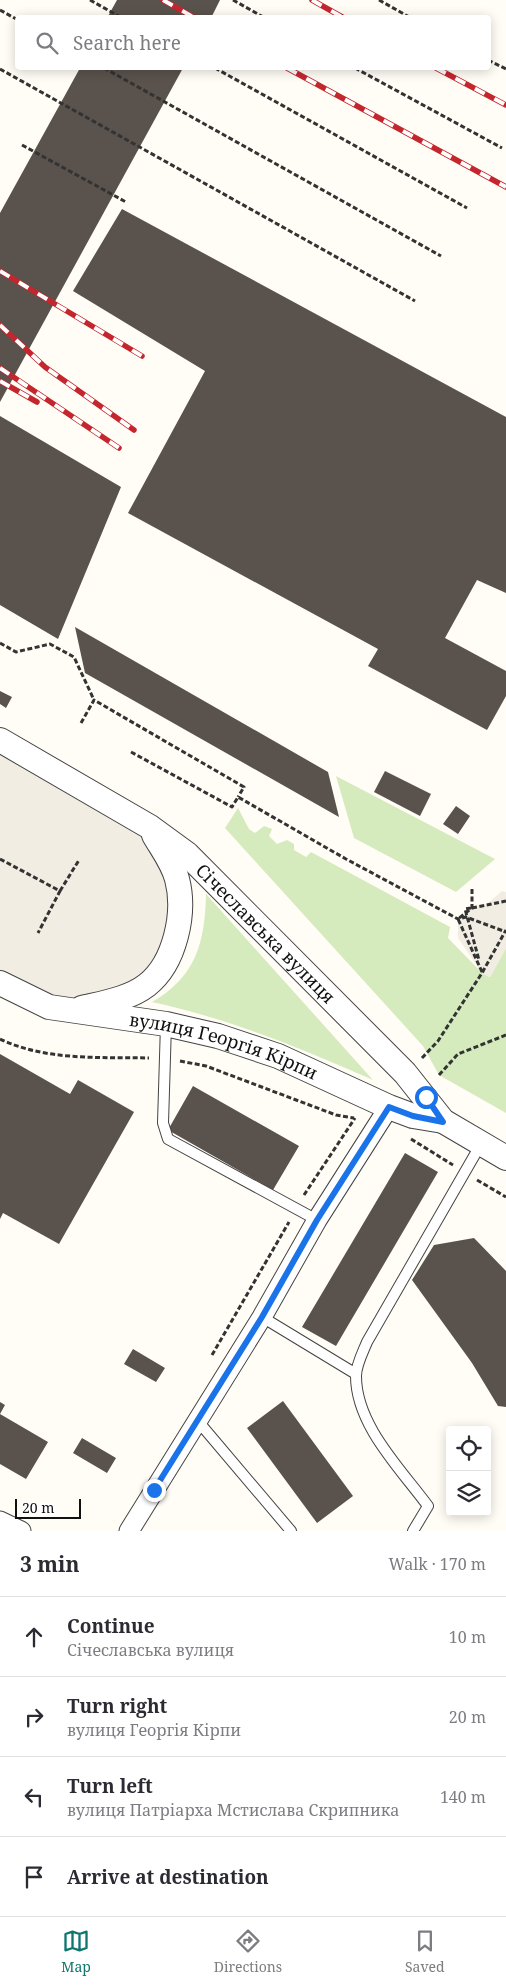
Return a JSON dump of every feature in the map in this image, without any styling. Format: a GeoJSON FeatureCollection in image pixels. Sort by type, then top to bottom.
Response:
{"type":"FeatureCollection","features":[{"type":"Feature","properties":{"kind":"street","name":"Січеславська вулиця"},"geometry":{"type":"LineString","coordinates":[[0,740],[150,827],[186,854],[406,1073],[443,1122],[506,1158]]}},
{"type":"Feature","properties":{"kind":"street"},"geometry":{"type":"LineString","coordinates":[[70,1011],[120,999],[147,985],[164,966],[176,936],[180,910],[179,894],[177,879],[150,827]]}},
{"type":"Feature","properties":{"kind":"street","name":"вулиця Георгія Кірпи"},"geometry":{"type":"LineString","coordinates":[[0,983],[48,1007],[166,1024],[218,1036],[278,1056],[384,1115],[413,1116],[443,1122]]}},
{"type":"Feature","properties":{"kind":"street"},"geometry":{"type":"LineString","coordinates":[[129,1531],[262,1317],[317,1220],[384,1115]]}},
{"type":"Feature","properties":{"kind":"street"},"geometry":{"type":"LineString","coordinates":[[0,1521],[21,1531]]}},
{"type":"Feature","properties":{"kind":"lane"},"geometry":{"type":"LineString","coordinates":[[166,1024],[163,1123],[168,1139],[317,1220]]}},
{"type":"Feature","properties":{"kind":"lane"},"geometry":{"type":"LineString","coordinates":[[413,1531],[428,1506],[367,1423],[359,1397],[356,1374],[367,1342],[481,1144]]}},
{"type":"Feature","properties":{"kind":"lane"},"geometry":{"type":"LineString","coordinates":[[262,1317],[356,1374]]}},
{"type":"Feature","properties":{"kind":"lane"},"geometry":{"type":"LineString","coordinates":[[197,1420],[291,1531]]}},
{"type":"Feature","properties":{"kind":"path"},"geometry":{"type":"LineString","coordinates":[[90,0],[117,15]]}},
{"type":"Feature","properties":{"kind":"path"},"geometry":{"type":"LineString","coordinates":[[233,0],[260,15]]}},
{"type":"Feature","properties":{"kind":"path"},"geometry":{"type":"LineString","coordinates":[[379,0],[406,15]]}},
{"type":"Feature","properties":{"kind":"path"},"geometry":{"type":"LineString","coordinates":[[0,10],[15,18]]}},
{"type":"Feature","properties":{"kind":"path"},"geometry":{"type":"LineString","coordinates":[[491,62],[506,69]]}},
{"type":"Feature","properties":{"kind":"path"},"geometry":{"type":"LineString","coordinates":[[0,69],[415,301]]}},
{"type":"Feature","properties":{"kind":"path"},"geometry":{"type":"LineString","coordinates":[[108,70],[441,256]]}},
{"type":"Feature","properties":{"kind":"path"},"geometry":{"type":"LineString","coordinates":[[219,70],[468,208]]}},
{"type":"Feature","properties":{"kind":"path"},"geometry":{"type":"LineString","coordinates":[[359,70],[502,148]]}},
{"type":"Feature","properties":{"kind":"path"},"geometry":{"type":"LineString","coordinates":[[22,145],[126,202]]}},
{"type":"Feature","properties":{"kind":"path"},"geometry":{"type":"LineString","coordinates":[[0,643],[16,652],[50,644],[74,657],[94,700],[244,787],[232,807],[131,752]]}},
{"type":"Feature","properties":{"kind":"path"},"geometry":{"type":"LineString","coordinates":[[81,723],[94,700]]}},
{"type":"Feature","properties":{"kind":"path"},"geometry":{"type":"LineString","coordinates":[[238,797],[346,859],[458,919],[482,973]]}},
{"type":"Feature","properties":{"kind":"path"},"geometry":{"type":"LineString","coordinates":[[0,859],[60,891]]}},
{"type":"Feature","properties":{"kind":"path"},"geometry":{"type":"LineString","coordinates":[[38,934],[60,891],[79,860]]}},
{"type":"Feature","properties":{"kind":"path"},"geometry":{"type":"LineString","coordinates":[[472,889],[472,908]]}},
{"type":"Feature","properties":{"kind":"path"},"geometry":{"type":"LineString","coordinates":[[458,919],[465,909],[506,902]]}},
{"type":"Feature","properties":{"kind":"path"},"geometry":{"type":"LineString","coordinates":[[458,919],[472,908]]}},
{"type":"Feature","properties":{"kind":"path"},"geometry":{"type":"LineString","coordinates":[[465,909],[472,908]]}},
{"type":"Feature","properties":{"kind":"path"},"geometry":{"type":"LineString","coordinates":[[465,909],[482,973]]}},
{"type":"Feature","properties":{"kind":"path"},"geometry":{"type":"LineString","coordinates":[[421,1058],[438,1041],[482,973],[506,931],[466,917],[458,919]]}},
{"type":"Feature","properties":{"kind":"path"},"geometry":{"type":"LineString","coordinates":[[439,1075],[458,1054],[506,1035]]}},
{"type":"Feature","properties":{"kind":"path"},"geometry":{"type":"LineString","coordinates":[[0,1039],[14,1046],[55,1055],[166,1059],[206,1066],[336,1115],[355,1118],[384,1115]]}},
{"type":"Feature","properties":{"kind":"path"},"geometry":{"type":"LineString","coordinates":[[208,1361],[296,1209],[355,1118]]}},
{"type":"Feature","properties":{"kind":"green space"},"geometry":{"type":"Polygon","coordinates":[[[336,776],[495,859],[456,892],[354,838],[336,776]]]}},
{"type":"Feature","properties":{"kind":"green space"},"geometry":{"type":"Polygon","coordinates":[[[238,808],[249,829],[255,833],[264,826],[272,829],[269,836],[277,844],[287,840],[294,844],[294,850],[306,857],[311,852],[450,927],[448,938],[482,973],[490,977],[506,948],[506,1113],[439,1075],[423,1046],[225,828],[238,808]]]}},
{"type":"Feature","properties":{"kind":"green space"},"geometry":{"type":"Polygon","coordinates":[[[206,894],[373,1080],[264,1035],[209,1017],[152,1002],[179,981],[195,957],[203,928],[206,894]]]}},
{"type":"Feature","properties":{"kind":"shaded area"},"geometry":{"type":"Polygon","coordinates":[[[0,740],[150,827],[177,879],[163,965],[70,1011],[0,983],[0,740]]]}},
{"type":"Feature","properties":{"kind":"shaded area"},"geometry":{"type":"Polygon","coordinates":[[[502,891],[506,892],[506,948],[490,977],[482,973],[458,938],[458,919],[472,908],[487,904],[502,891]]]}},
{"type":"Feature","properties":{"kind":"building"},"geometry":{"type":"Polygon","coordinates":[[[117,0],[220,0],[212,15],[109,15],[117,0]]]}},
{"type":"Feature","properties":{"kind":"building"},"geometry":{"type":"Polygon","coordinates":[[[79,70],[182,70],[0,402],[0,213],[79,70]]]}},
{"type":"Feature","properties":{"kind":"building"},"geometry":{"type":"Polygon","coordinates":[[[122,209],[506,417],[506,593],[477,580],[445,638],[506,671],[506,696],[487,730],[368,666],[378,649],[128,513],[205,371],[73,291],[122,209]]]}},
{"type":"Feature","properties":{"kind":"building"},"geometry":{"type":"Polygon","coordinates":[[[0,416],[121,487],[58,639],[0,605],[0,416]]]}},
{"type":"Feature","properties":{"kind":"building"},"geometry":{"type":"Polygon","coordinates":[[[75,627],[328,772],[339,817],[85,673],[75,627]]]}},
{"type":"Feature","properties":{"kind":"building"},"geometry":{"type":"Polygon","coordinates":[[[0,691],[12,697],[6,708],[0,704],[0,691]]]}},
{"type":"Feature","properties":{"kind":"building"},"geometry":{"type":"Polygon","coordinates":[[[385,771],[431,794],[420,816],[374,792],[385,771]]]}},
{"type":"Feature","properties":{"kind":"building"},"geometry":{"type":"Polygon","coordinates":[[[456,806],[470,816],[458,834],[443,824],[456,806]]]}},
{"type":"Feature","properties":{"kind":"building"},"geometry":{"type":"Polygon","coordinates":[[[0,1054],[70,1094],[78,1080],[134,1112],[59,1244],[3,1213],[0,1219],[0,1054]]]}},
{"type":"Feature","properties":{"kind":"building"},"geometry":{"type":"Polygon","coordinates":[[[193,1086],[299,1146],[273,1190],[168,1130],[193,1086]]]}},
{"type":"Feature","properties":{"kind":"building"},"geometry":{"type":"Polygon","coordinates":[[[405,1153],[438,1172],[336,1346],[302,1327],[405,1153]]]}},
{"type":"Feature","properties":{"kind":"building"},"geometry":{"type":"Polygon","coordinates":[[[474,1238],[506,1271],[506,1407],[498,1406],[472,1363],[412,1280],[434,1245],[474,1238]]]}},
{"type":"Feature","properties":{"kind":"building"},"geometry":{"type":"Polygon","coordinates":[[[133,1349],[165,1368],[156,1382],[124,1364],[133,1349]]]}},
{"type":"Feature","properties":{"kind":"building"},"geometry":{"type":"Polygon","coordinates":[[[283,1401],[353,1496],[317,1523],[247,1428],[283,1401]]]}},
{"type":"Feature","properties":{"kind":"building"},"geometry":{"type":"Polygon","coordinates":[[[0,1402],[5,1405],[0,1414],[0,1402]]]}},
{"type":"Feature","properties":{"kind":"building"},"geometry":{"type":"Polygon","coordinates":[[[0,1414],[48,1442],[26,1479],[0,1464],[0,1414]]]}},
{"type":"Feature","properties":{"kind":"building"},"geometry":{"type":"Polygon","coordinates":[[[82,1438],[116,1458],[107,1473],[73,1453],[82,1438]]]}},
{"type":"Feature","properties":{"kind":"railway"},"geometry":{"type":"LineString","coordinates":[[163,0],[190,15]]}},
{"type":"Feature","properties":{"kind":"railway"},"geometry":{"type":"LineString","coordinates":[[312,0],[339,15]]}},
{"type":"Feature","properties":{"kind":"railway"},"geometry":{"type":"LineString","coordinates":[[291,70],[506,187]]}},
{"type":"Feature","properties":{"kind":"railway"},"geometry":{"type":"LineString","coordinates":[[440,70],[506,105]]}},
{"type":"Feature","properties":{"kind":"railway"},"geometry":{"type":"LineString","coordinates":[[0,271],[142,356]]}},
{"type":"Feature","properties":{"kind":"railway"},"geometry":{"type":"LineString","coordinates":[[0,325],[45,367],[134,430]]}},
{"type":"Feature","properties":{"kind":"railway"},"geometry":{"type":"LineString","coordinates":[[0,368],[119,448]]}},
{"type":"Feature","properties":{"kind":"railway"},"geometry":{"type":"LineString","coordinates":[[0,381],[37,402]]}},
{"type":"Feature","properties":{"kind":"route"},"geometry":{"type":"LineString","coordinates":[[154,1490],[262,1317],[317,1220],[389,1107],[413,1116],[443,1122],[426,1097]]}}]}
